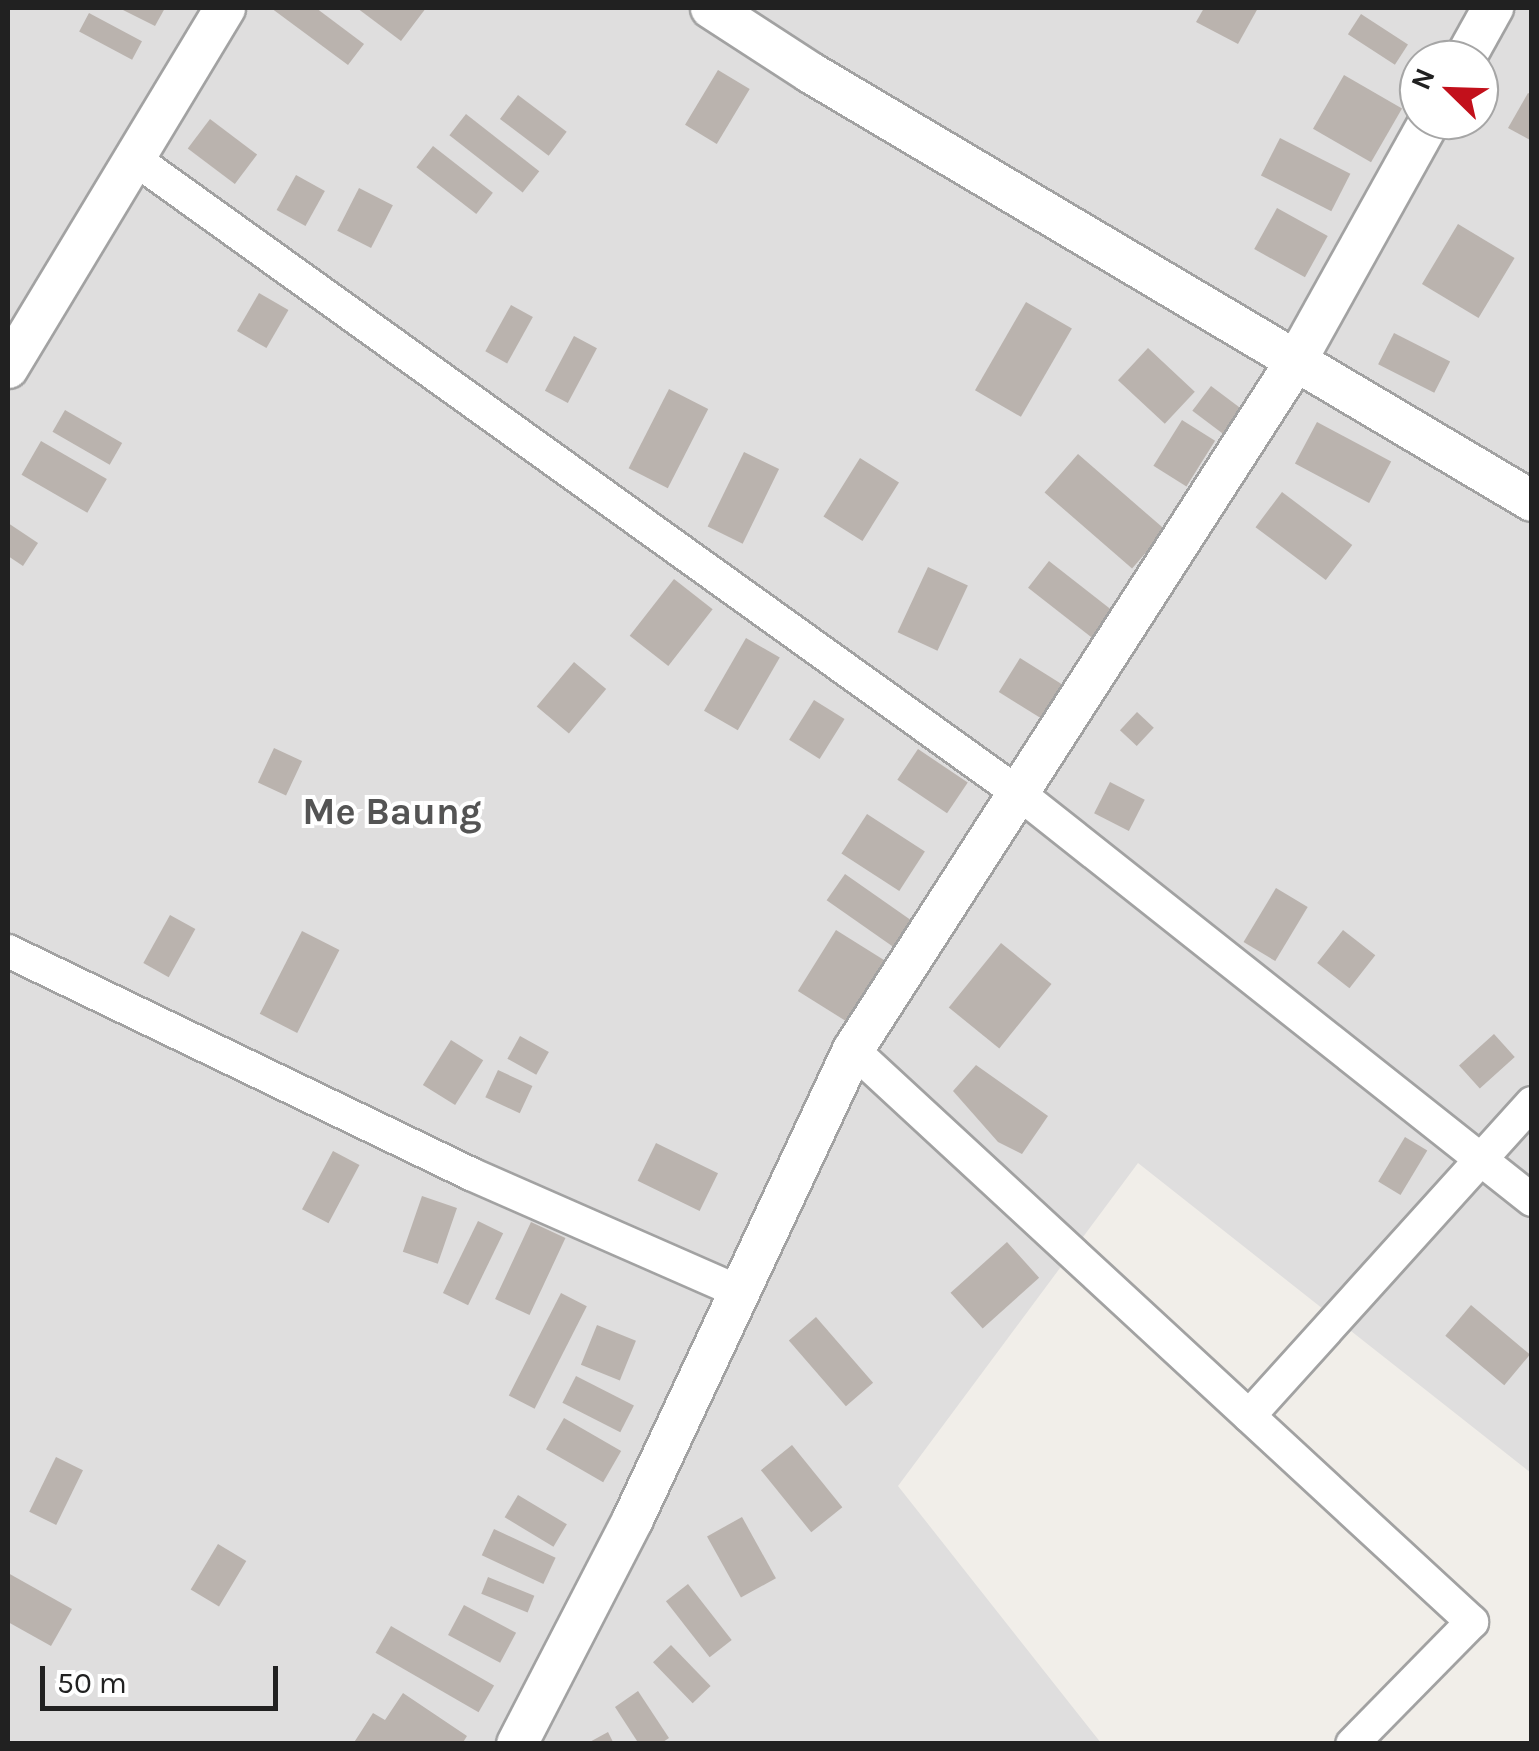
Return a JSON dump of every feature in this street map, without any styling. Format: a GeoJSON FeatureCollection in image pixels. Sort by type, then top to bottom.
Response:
{"type":"FeatureCollection","features":[{"type":"Feature","properties":{"kind":"street"},"geometry":{"type":"LineString","coordinates":[[8,368],[225,8]]}},
{"type":"Feature","properties":{"kind":"street"},"geometry":{"type":"LineString","coordinates":[[711,8],[811,74],[1532,501]]}},
{"type":"Feature","properties":{"kind":"street"},"geometry":{"type":"LineString","coordinates":[[1472,40],[1485,10]]}},
{"type":"Feature","properties":{"kind":"street"},"geometry":{"type":"LineString","coordinates":[[517,1744],[633,1520],[853,1050],[1021,795],[1296,362],[1419,140]]}},
{"type":"Feature","properties":{"kind":"street"},"geometry":{"type":"LineString","coordinates":[[132,158],[1021,795],[1532,1200]]}},
{"type":"Feature","properties":{"kind":"street"},"geometry":{"type":"LineString","coordinates":[[8,950],[472,1174],[738,1291]]}},
{"type":"Feature","properties":{"kind":"street"},"geometry":{"type":"LineString","coordinates":[[853,1050],[1472,1622],[1352,1744]]}},
{"type":"Feature","properties":{"kind":"street"},"geometry":{"type":"LineString","coordinates":[[1249,1416],[1532,1103]]}},
{"type":"Feature","properties":{"kind":"shaded area"},"geometry":{"type":"Polygon","coordinates":[[[8,8],[1531,8],[1531,1473],[1138,1163],[898,1486],[1101,1743],[8,1744],[8,8]]]}},
{"type":"Feature","properties":{"kind":"building"},"geometry":{"type":"Polygon","coordinates":[[[119,8],[165,8],[155,26],[119,8]]]}},
{"type":"Feature","properties":{"kind":"building"},"geometry":{"type":"Polygon","coordinates":[[[271,8],[316,8],[364,44],[348,65],[271,8]]]}},
{"type":"Feature","properties":{"kind":"building"},"geometry":{"type":"Polygon","coordinates":[[[357,8],[426,8],[401,41],[357,8]]]}},
{"type":"Feature","properties":{"kind":"building"},"geometry":{"type":"Polygon","coordinates":[[[1204,8],[1258,8],[1238,44],[1196,22],[1204,8]]]}},
{"type":"Feature","properties":{"kind":"building"},"geometry":{"type":"Polygon","coordinates":[[[89,13],[142,41],[132,60],[79,32],[89,13]]]}},
{"type":"Feature","properties":{"kind":"building"},"geometry":{"type":"Polygon","coordinates":[[[1361,14],[1401,40],[1395,65],[1348,34],[1361,14]]]}},
{"type":"Feature","properties":{"kind":"building"},"geometry":{"type":"Polygon","coordinates":[[[718,70],[750,89],[717,144],[685,125],[718,70]]]}},
{"type":"Feature","properties":{"kind":"building"},"geometry":{"type":"Polygon","coordinates":[[[1344,75],[1399,107],[1399,114],[1371,162],[1313,129],[1344,75]]]}},
{"type":"Feature","properties":{"kind":"building"},"geometry":{"type":"Polygon","coordinates":[[[1528,93],[1532,95],[1532,141],[1508,128],[1528,93]]]}},
{"type":"Feature","properties":{"kind":"building"},"geometry":{"type":"Polygon","coordinates":[[[518,95],[567,132],[549,156],[500,119],[518,95]]]}},
{"type":"Feature","properties":{"kind":"building"},"geometry":{"type":"Polygon","coordinates":[[[466,114],[539,171],[523,193],[449,135],[466,114]]]}},
{"type":"Feature","properties":{"kind":"building"},"geometry":{"type":"Polygon","coordinates":[[[210,119],[257,155],[235,184],[188,149],[210,119]]]}},
{"type":"Feature","properties":{"kind":"building"},"geometry":{"type":"Polygon","coordinates":[[[1280,138],[1350,174],[1331,211],[1261,175],[1280,138]]]}},
{"type":"Feature","properties":{"kind":"building"},"geometry":{"type":"Polygon","coordinates":[[[433,146],[493,193],[476,214],[416,167],[433,146]]]}},
{"type":"Feature","properties":{"kind":"building"},"geometry":{"type":"Polygon","coordinates":[[[296,175],[325,191],[305,226],[277,210],[296,175]]]}},
{"type":"Feature","properties":{"kind":"building"},"geometry":{"type":"Polygon","coordinates":[[[359,188],[393,205],[371,248],[337,231],[359,188]]]}},
{"type":"Feature","properties":{"kind":"building"},"geometry":{"type":"Polygon","coordinates":[[[1277,208],[1328,236],[1305,277],[1254,249],[1277,208]]]}},
{"type":"Feature","properties":{"kind":"building"},"geometry":{"type":"Polygon","coordinates":[[[1458,224],[1515,258],[1479,318],[1422,284],[1458,224]]]}},
{"type":"Feature","properties":{"kind":"building"},"geometry":{"type":"Polygon","coordinates":[[[259,293],[288,310],[266,348],[237,331],[259,293]]]}},
{"type":"Feature","properties":{"kind":"building"},"geometry":{"type":"Polygon","coordinates":[[[1026,302],[1072,329],[1021,417],[975,390],[1026,302]]]}},
{"type":"Feature","properties":{"kind":"building"},"geometry":{"type":"Polygon","coordinates":[[[511,305],[533,317],[507,363],[485,351],[511,305]]]}},
{"type":"Feature","properties":{"kind":"building"},"geometry":{"type":"Polygon","coordinates":[[[1394,333],[1450,362],[1434,393],[1378,364],[1394,333]]]}},
{"type":"Feature","properties":{"kind":"building"},"geometry":{"type":"Polygon","coordinates":[[[574,336],[597,348],[568,403],[545,391],[574,336]]]}},
{"type":"Feature","properties":{"kind":"building"},"geometry":{"type":"Polygon","coordinates":[[[1148,348],[1195,392],[1165,424],[1118,380],[1148,348]]]}},
{"type":"Feature","properties":{"kind":"building"},"geometry":{"type":"Polygon","coordinates":[[[1211,386],[1255,419],[1236,444],[1192,411],[1211,386]]]}},
{"type":"Feature","properties":{"kind":"building"},"geometry":{"type":"Polygon","coordinates":[[[669,389],[708,409],[668,488],[629,468],[669,389]]]}},
{"type":"Feature","properties":{"kind":"building"},"geometry":{"type":"Polygon","coordinates":[[[65,410],[122,443],[110,465],[52,432],[65,410]]]}},
{"type":"Feature","properties":{"kind":"building"},"geometry":{"type":"Polygon","coordinates":[[[1182,420],[1215,441],[1186,486],[1153,466],[1182,420]]]}},
{"type":"Feature","properties":{"kind":"building"},"geometry":{"type":"Polygon","coordinates":[[[1317,422],[1391,461],[1369,503],[1295,463],[1317,422]]]}},
{"type":"Feature","properties":{"kind":"building"},"geometry":{"type":"Polygon","coordinates":[[[41,441],[107,479],[87,513],[22,475],[41,441]]]}},
{"type":"Feature","properties":{"kind":"building"},"geometry":{"type":"Polygon","coordinates":[[[744,452],[779,469],[743,544],[708,527],[744,452]]]}},
{"type":"Feature","properties":{"kind":"building"},"geometry":{"type":"Polygon","coordinates":[[[1078,454],[1166,530],[1132,569],[1045,492],[1078,454]]]}},
{"type":"Feature","properties":{"kind":"building"},"geometry":{"type":"Polygon","coordinates":[[[860,458],[899,482],[862,541],[823,517],[860,458]]]}},
{"type":"Feature","properties":{"kind":"building"},"geometry":{"type":"Polygon","coordinates":[[[1282,492],[1352,545],[1326,580],[1256,527],[1282,492]]]}},
{"type":"Feature","properties":{"kind":"building"},"geometry":{"type":"Polygon","coordinates":[[[8,523],[38,543],[23,566],[8,556],[8,523]]]}},
{"type":"Feature","properties":{"kind":"building"},"geometry":{"type":"Polygon","coordinates":[[[1049,561],[1115,613],[1094,640],[1028,588],[1049,561]]]}},
{"type":"Feature","properties":{"kind":"building"},"geometry":{"type":"Polygon","coordinates":[[[928,567],[968,586],[937,651],[898,632],[928,567]]]}},
{"type":"Feature","properties":{"kind":"building"},"geometry":{"type":"Polygon","coordinates":[[[674,579],[713,609],[668,666],[630,636],[674,579]]]}},
{"type":"Feature","properties":{"kind":"building"},"geometry":{"type":"Polygon","coordinates":[[[746,638],[780,658],[738,730],[704,711],[746,638]]]}},
{"type":"Feature","properties":{"kind":"building"},"geometry":{"type":"Polygon","coordinates":[[[1020,658],[1074,692],[1053,726],[999,692],[1020,658]]]}},
{"type":"Feature","properties":{"kind":"building"},"geometry":{"type":"Polygon","coordinates":[[[574,662],[606,689],[569,733],[537,706],[574,662]]]}},
{"type":"Feature","properties":{"kind":"building"},"geometry":{"type":"Polygon","coordinates":[[[814,700],[845,719],[820,759],[789,740],[814,700]]]}},
{"type":"Feature","properties":{"kind":"building"},"geometry":{"type":"Polygon","coordinates":[[[1137,712],[1154,728],[1137,746],[1120,730],[1137,712]]]}},
{"type":"Feature","properties":{"kind":"building"},"geometry":{"type":"Polygon","coordinates":[[[274,748],[302,761],[286,796],[258,782],[274,748]]]}},
{"type":"Feature","properties":{"kind":"building"},"geometry":{"type":"Polygon","coordinates":[[[918,749],[968,783],[947,813],[897,780],[918,749]]]}},
{"type":"Feature","properties":{"kind":"building"},"geometry":{"type":"Polygon","coordinates":[[[1110,782],[1145,800],[1129,831],[1094,813],[1110,782]]]}},
{"type":"Feature","properties":{"kind":"building"},"geometry":{"type":"Polygon","coordinates":[[[867,814],[925,852],[899,891],[841,853],[867,814]]]}},
{"type":"Feature","properties":{"kind":"building"},"geometry":{"type":"Polygon","coordinates":[[[845,874],[912,921],[894,947],[827,900],[845,874]]]}},
{"type":"Feature","properties":{"kind":"building"},"geometry":{"type":"Polygon","coordinates":[[[1276,888],[1308,907],[1275,961],[1244,942],[1276,888]]]}},
{"type":"Feature","properties":{"kind":"building"},"geometry":{"type":"Polygon","coordinates":[[[170,915],[195,929],[169,977],[143,963],[170,915]]]}},
{"type":"Feature","properties":{"kind":"building"},"geometry":{"type":"Polygon","coordinates":[[[836,930],[891,964],[853,1026],[798,991],[836,930]]]}},
{"type":"Feature","properties":{"kind":"building"},"geometry":{"type":"Polygon","coordinates":[[[1343,930],[1375,955],[1349,988],[1317,963],[1343,930]]]}},
{"type":"Feature","properties":{"kind":"building"},"geometry":{"type":"Polygon","coordinates":[[[302,931],[339,950],[297,1033],[260,1014],[302,931]]]}},
{"type":"Feature","properties":{"kind":"building"},"geometry":{"type":"Polygon","coordinates":[[[1001,943],[1052,984],[999,1048],[949,1008],[1001,943]]]}},
{"type":"Feature","properties":{"kind":"building"},"geometry":{"type":"Polygon","coordinates":[[[1494,1034],[1515,1057],[1480,1088],[1459,1065],[1494,1034]]]}},
{"type":"Feature","properties":{"kind":"building"},"geometry":{"type":"Polygon","coordinates":[[[520,1036],[549,1052],[536,1075],[507,1059],[520,1036]]]}},
{"type":"Feature","properties":{"kind":"building"},"geometry":{"type":"Polygon","coordinates":[[[451,1040],[483,1060],[455,1105],[423,1085],[451,1040]]]}},
{"type":"Feature","properties":{"kind":"building"},"geometry":{"type":"Polygon","coordinates":[[[976,1065],[1048,1116],[1022,1154],[998,1142],[953,1091],[976,1065]]]}},
{"type":"Feature","properties":{"kind":"building"},"geometry":{"type":"Polygon","coordinates":[[[498,1070],[532,1086],[520,1113],[485,1097],[498,1070]]]}},
{"type":"Feature","properties":{"kind":"building"},"geometry":{"type":"Polygon","coordinates":[[[1405,1137],[1427,1150],[1401,1195],[1378,1182],[1405,1137]]]}},
{"type":"Feature","properties":{"kind":"building"},"geometry":{"type":"Polygon","coordinates":[[[656,1143],[718,1173],[700,1211],[638,1181],[656,1143]]]}},
{"type":"Feature","properties":{"kind":"building"},"geometry":{"type":"Polygon","coordinates":[[[333,1151],[359,1165],[329,1223],[302,1209],[333,1151]]]}},
{"type":"Feature","properties":{"kind":"building"},"geometry":{"type":"Polygon","coordinates":[[[422,1196],[457,1208],[438,1264],[403,1252],[422,1196]]]}},
{"type":"Feature","properties":{"kind":"building"},"geometry":{"type":"Polygon","coordinates":[[[478,1221],[503,1233],[468,1305],[443,1293],[478,1221]]]}},
{"type":"Feature","properties":{"kind":"building"},"geometry":{"type":"Polygon","coordinates":[[[531,1222],[565,1238],[530,1315],[495,1299],[531,1222]]]}},
{"type":"Feature","properties":{"kind":"building"},"geometry":{"type":"Polygon","coordinates":[[[1007,1242],[1039,1278],[983,1329],[951,1293],[1007,1242]]]}},
{"type":"Feature","properties":{"kind":"building"},"geometry":{"type":"Polygon","coordinates":[[[561,1293],[587,1306],[535,1409],[509,1395],[561,1293]]]}},
{"type":"Feature","properties":{"kind":"building"},"geometry":{"type":"Polygon","coordinates":[[[1471,1305],[1530,1354],[1504,1385],[1445,1336],[1471,1305]]]}},
{"type":"Feature","properties":{"kind":"building"},"geometry":{"type":"Polygon","coordinates":[[[816,1317],[873,1383],[846,1406],[789,1341],[816,1317]]]}},
{"type":"Feature","properties":{"kind":"building"},"geometry":{"type":"Polygon","coordinates":[[[597,1325],[636,1341],[620,1381],[581,1365],[597,1325]]]}},
{"type":"Feature","properties":{"kind":"building"},"geometry":{"type":"Polygon","coordinates":[[[576,1376],[634,1406],[620,1432],[562,1403],[576,1376]]]}},
{"type":"Feature","properties":{"kind":"building"},"geometry":{"type":"Polygon","coordinates":[[[564,1418],[621,1451],[603,1482],[546,1449],[564,1418]]]}},
{"type":"Feature","properties":{"kind":"building"},"geometry":{"type":"Polygon","coordinates":[[[792,1445],[842,1507],[811,1532],[761,1470],[792,1445]]]}},
{"type":"Feature","properties":{"kind":"building"},"geometry":{"type":"Polygon","coordinates":[[[56,1457],[83,1470],[56,1525],[29,1512],[56,1457]]]}},
{"type":"Feature","properties":{"kind":"building"},"geometry":{"type":"Polygon","coordinates":[[[518,1495],[567,1524],[553,1547],[505,1517],[518,1495]]]}},
{"type":"Feature","properties":{"kind":"building"},"geometry":{"type":"Polygon","coordinates":[[[742,1517],[776,1578],[741,1598],[707,1536],[742,1517]]]}},
{"type":"Feature","properties":{"kind":"building"},"geometry":{"type":"Polygon","coordinates":[[[494,1529],[556,1558],[543,1584],[482,1555],[494,1529]]]}},
{"type":"Feature","properties":{"kind":"building"},"geometry":{"type":"Polygon","coordinates":[[[218,1544],[246,1561],[219,1606],[191,1589],[218,1544]]]}},
{"type":"Feature","properties":{"kind":"building"},"geometry":{"type":"Polygon","coordinates":[[[8,1573],[72,1609],[51,1646],[8,1622],[8,1573]]]}},
{"type":"Feature","properties":{"kind":"building"},"geometry":{"type":"Polygon","coordinates":[[[488,1577],[534,1596],[528,1612],[481,1594],[488,1577]]]}},
{"type":"Feature","properties":{"kind":"building"},"geometry":{"type":"Polygon","coordinates":[[[688,1584],[732,1640],[710,1657],[666,1601],[688,1584]]]}},
{"type":"Feature","properties":{"kind":"building"},"geometry":{"type":"Polygon","coordinates":[[[464,1605],[516,1633],[500,1663],[448,1635],[464,1605]]]}},
{"type":"Feature","properties":{"kind":"building"},"geometry":{"type":"Polygon","coordinates":[[[391,1626],[494,1686],[479,1712],[375,1653],[391,1626]]]}},
{"type":"Feature","properties":{"kind":"building"},"geometry":{"type":"Polygon","coordinates":[[[671,1645],[711,1686],[693,1703],[653,1662],[671,1645]]]}},
{"type":"Feature","properties":{"kind":"building"},"geometry":{"type":"Polygon","coordinates":[[[638,1691],[669,1738],[660,1744],[639,1744],[615,1707],[638,1691]]]}},
{"type":"Feature","properties":{"kind":"building"},"geometry":{"type":"Polygon","coordinates":[[[403,1693],[467,1736],[462,1744],[353,1744],[373,1713],[385,1720],[403,1693]]]}},
{"type":"Feature","properties":{"kind":"building"},"geometry":{"type":"Polygon","coordinates":[[[608,1732],[614,1744],[586,1744],[608,1732]]]}},
{"type":"Feature","properties":{"kind":"district","name":"Me Baung"},"geometry":{"type":"Point","coordinates":[392,812]}}]}
